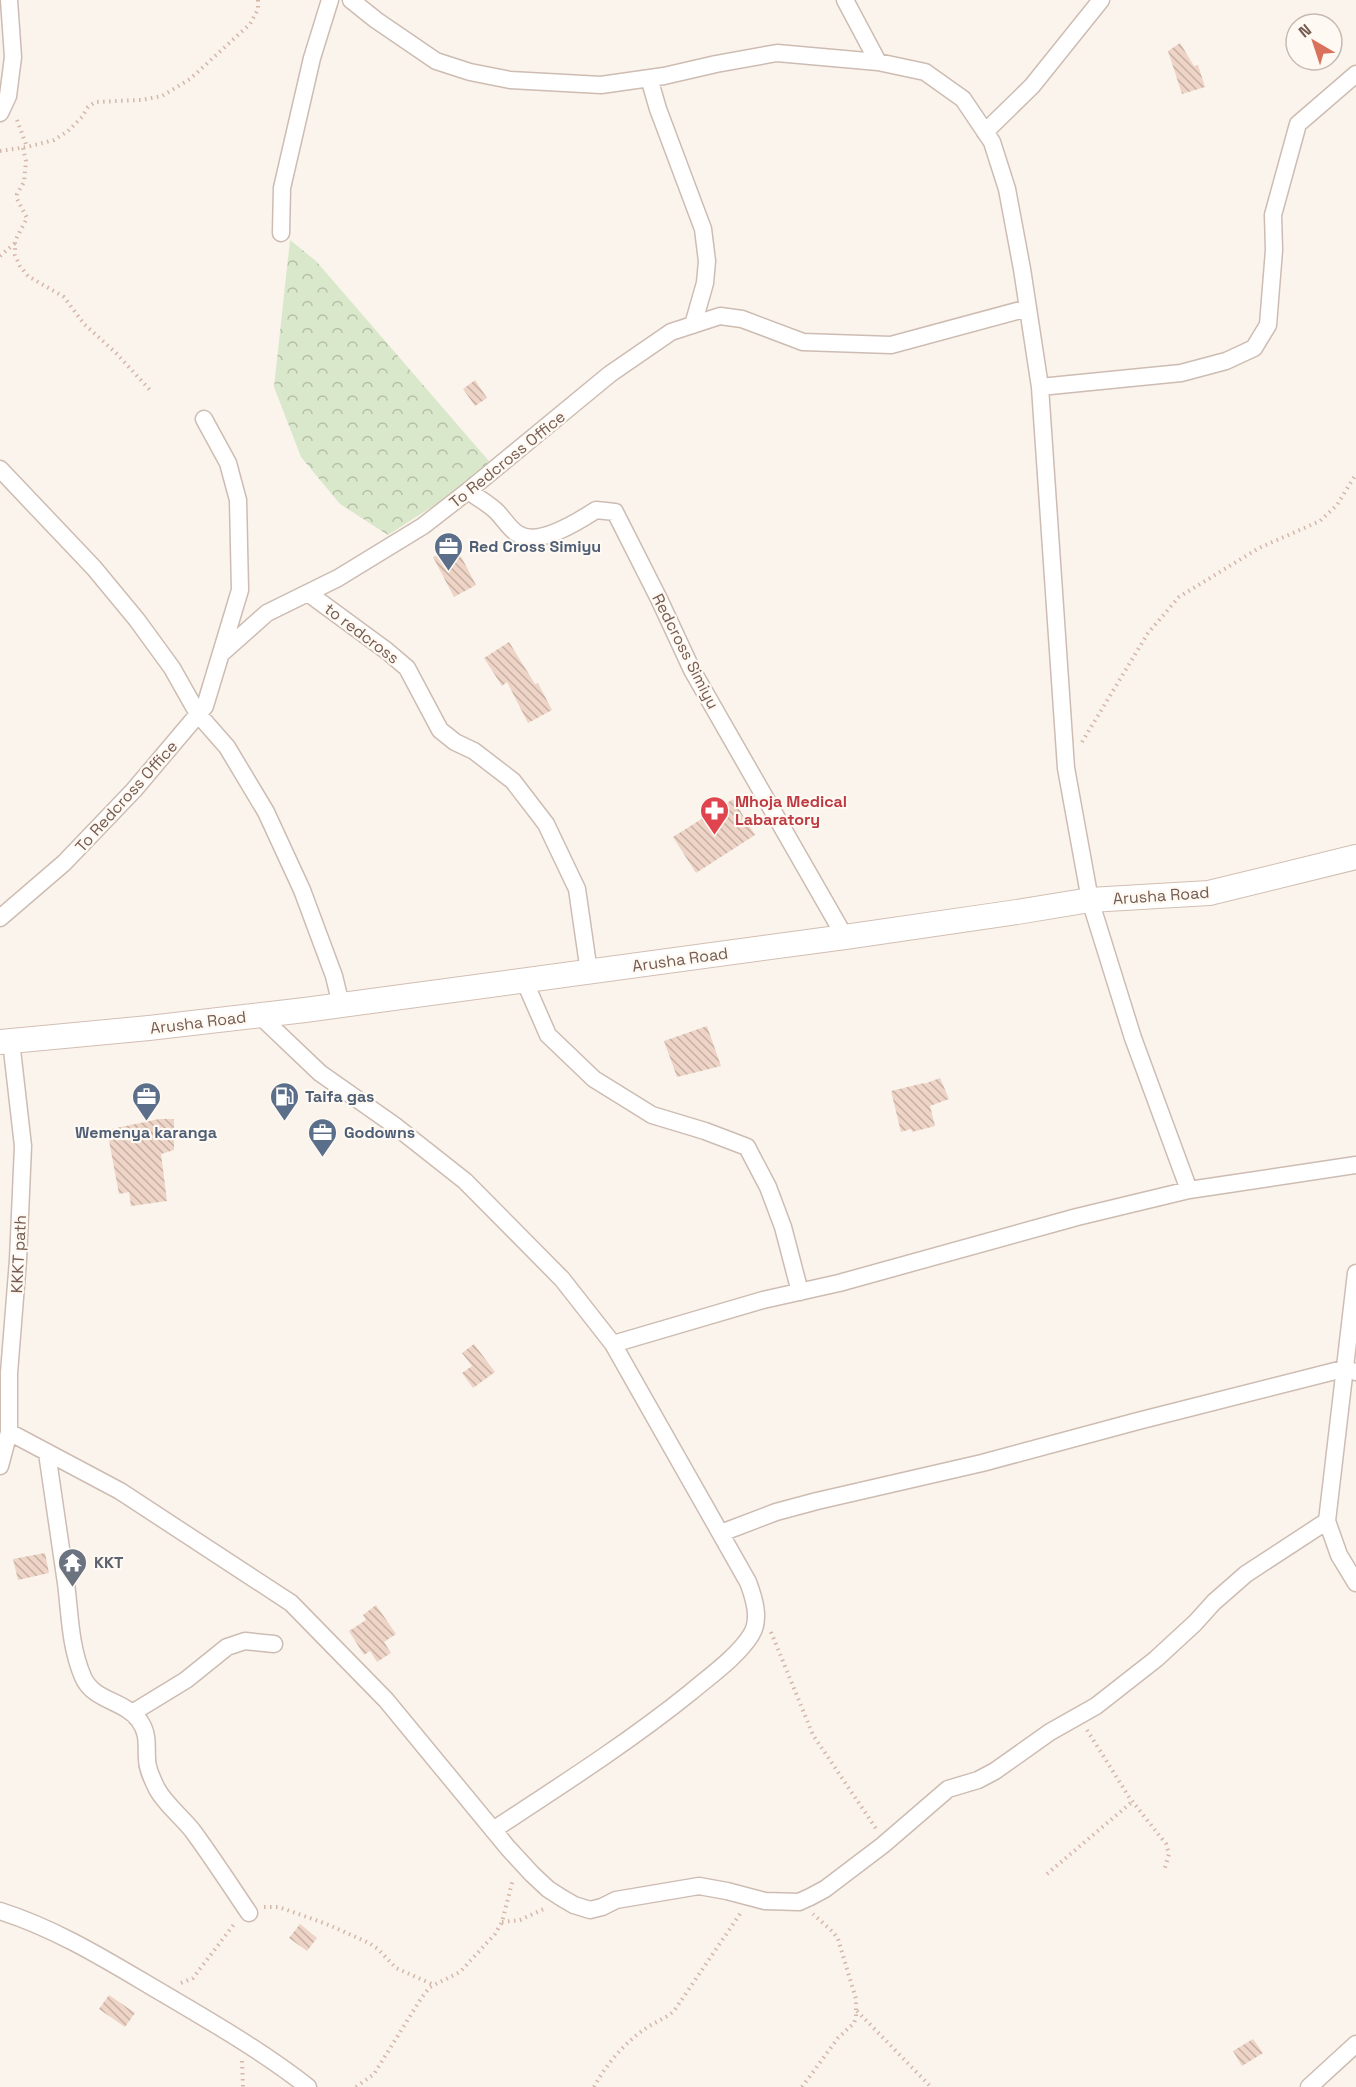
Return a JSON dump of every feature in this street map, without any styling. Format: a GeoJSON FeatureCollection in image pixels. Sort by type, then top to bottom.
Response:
{"type":"FeatureCollection","features":[{"type":"Feature","properties":{"kind":"main road","name":"Arusha Road"},"geometry":{"type":"LineString","coordinates":[[6,1041],[341,1005],[845,937],[1090,900],[1209,893],[1356,857]]}},
{"type":"Feature","properties":{"kind":"street"},"geometry":{"type":"LineString","coordinates":[[0,113],[8,96],[13,57],[9,0]]}},
{"type":"Feature","properties":{"kind":"street"},"geometry":{"type":"LineString","coordinates":[[281,233],[282,188],[312,58],[330,0]]}},
{"type":"Feature","properties":{"kind":"street"},"geometry":{"type":"LineString","coordinates":[[351,0],[436,62],[510,80],[601,85],[650,78],[777,53],[879,62],[925,72],[963,99],[992,142],[1007,189],[1028,308],[1040,387],[1066,768],[1090,900],[1133,1038],[1189,1190]]}},
{"type":"Feature","properties":{"kind":"street"},"geometry":{"type":"LineString","coordinates":[[845,0],[879,62]]}},
{"type":"Feature","properties":{"kind":"street"},"geometry":{"type":"LineString","coordinates":[[986,132],[1032,86],[1101,0]]}},
{"type":"Feature","properties":{"kind":"street"},"geometry":{"type":"LineString","coordinates":[[1040,387],[1181,373],[1226,362],[1254,348],[1268,325],[1274,250],[1273,215],[1298,124],[1356,74]]}},
{"type":"Feature","properties":{"kind":"street"},"geometry":{"type":"LineString","coordinates":[[650,78],[658,109],[703,229],[707,261],[705,283],[693,325]]}},
{"type":"Feature","properties":{"kind":"street","name":"To Redcross Office"},"geometry":{"type":"LineString","coordinates":[[222,653],[267,613],[308,593],[423,526],[610,374],[671,332],[720,316],[742,320],[803,342],[891,345],[1028,308]]}},
{"type":"Feature","properties":{"kind":"street","name":"To Redcross Office"},"geometry":{"type":"LineString","coordinates":[[0,918],[72,855],[134,790],[205,706],[240,590],[238,500],[228,463],[204,419]]}},
{"type":"Feature","properties":{"kind":"street"},"geometry":{"type":"LineString","coordinates":[[0,469],[94,568],[137,620],[172,668],[198,714],[227,747],[266,812],[302,890],[334,976],[341,1005]]}},
{"type":"Feature","properties":{"kind":"street","name":"Redcross Simiyu"},"geometry":{"type":"LineString","coordinates":[[468,491],[495,510],[518,534],[528,538],[535,538],[574,524],[596,510],[615,512],[660,599],[692,670],[845,937]]}},
{"type":"Feature","properties":{"kind":"street","name":"to redcross"},"geometry":{"type":"LineString","coordinates":[[308,593],[407,668],[440,730],[454,742],[474,751],[513,780],[546,824],[577,889],[589,972]]}},
{"type":"Feature","properties":{"kind":"street"},"geometry":{"type":"LineString","coordinates":[[524,980],[548,1035],[594,1079],[652,1115],[747,1147],[768,1187],[783,1227],[800,1292]]}},
{"type":"Feature","properties":{"kind":"street"},"geometry":{"type":"LineString","coordinates":[[259,1015],[320,1073],[394,1125],[465,1181],[562,1279],[614,1344],[748,1582],[755,1604],[752,1634],[713,1674],[620,1745],[493,1830]]}},
{"type":"Feature","properties":{"kind":"street","name":"KKKT path"},"geometry":{"type":"LineString","coordinates":[[0,1466],[9,1432],[7,1322],[23,1146],[6,1041]]}},
{"type":"Feature","properties":{"kind":"street"},"geometry":{"type":"LineString","coordinates":[[614,1344],[699,1318],[992,1242],[1077,1217],[1189,1190],[1356,1165]]}},
{"type":"Feature","properties":{"kind":"street"},"geometry":{"type":"LineString","coordinates":[[1356,1273],[1350,1371],[1327,1521],[1338,1555],[1356,1583]]}},
{"type":"Feature","properties":{"kind":"street"},"geometry":{"type":"LineString","coordinates":[[721,1533],[776,1512],[817,1501],[982,1463],[1138,1421],[1350,1371]]}},
{"type":"Feature","properties":{"kind":"street"},"geometry":{"type":"LineString","coordinates":[[9,1432],[120,1491],[291,1603],[386,1700],[513,1854],[548,1889],[574,1905],[590,1910],[616,1900],[640,1898],[683,1888],[708,1887],[765,1900],[799,1902],[825,1889],[883,1845],[948,1789],[978,1780],[995,1771],[1050,1732],[1104,1700],[1156,1659],[1246,1574],[1327,1521]]}},
{"type":"Feature","properties":{"kind":"street"},"geometry":{"type":"LineString","coordinates":[[47,1453],[75,1658],[84,1680],[97,1694],[132,1713],[145,1730],[151,1778],[163,1799],[191,1828],[249,1913]]}},
{"type":"Feature","properties":{"kind":"street"},"geometry":{"type":"LineString","coordinates":[[132,1713],[186,1680],[227,1647],[245,1641],[274,1644]]}},
{"type":"Feature","properties":{"kind":"street"},"geometry":{"type":"LineString","coordinates":[[0,1911],[77,1943],[215,2024],[281,2066],[308,2087]]}},
{"type":"Feature","properties":{"kind":"street"},"geometry":{"type":"LineString","coordinates":[[1309,2087],[1356,2044]]}},
{"type":"Feature","properties":{"kind":"path"},"geometry":{"type":"LineString","coordinates":[[0,151],[54,140],[68,131],[95,102],[141,100],[162,96],[190,79],[250,24],[258,9],[258,0]]}},
{"type":"Feature","properties":{"kind":"path"},"geometry":{"type":"LineString","coordinates":[[0,256],[15,243],[27,218],[16,198],[24,182],[26,161],[23,148]]}},
{"type":"Feature","properties":{"kind":"path"},"geometry":{"type":"LineString","coordinates":[[15,243],[15,255],[28,276],[64,297],[84,324],[116,352],[151,391]]}},
{"type":"Feature","properties":{"kind":"path"},"geometry":{"type":"LineString","coordinates":[[1066,768],[1148,633],[1179,597],[1259,548],[1320,521],[1337,505],[1356,474]]}},
{"type":"Feature","properties":{"kind":"path"},"geometry":{"type":"LineString","coordinates":[[755,1604],[771,1632],[813,1735],[876,1827],[883,1845]]}},
{"type":"Feature","properties":{"kind":"path"},"geometry":{"type":"LineString","coordinates":[[1078,1717],[1133,1801],[1166,1844],[1170,1854],[1164,1871]]}},
{"type":"Feature","properties":{"kind":"path"},"geometry":{"type":"LineString","coordinates":[[1047,1874],[1133,1801]]}},
{"type":"Feature","properties":{"kind":"path"},"geometry":{"type":"LineString","coordinates":[[356,2087],[374,2073],[422,1997],[434,1985],[451,1977],[470,1963],[495,1934],[502,1922],[513,1876],[513,1854]]}},
{"type":"Feature","properties":{"kind":"path"},"geometry":{"type":"LineString","coordinates":[[594,2087],[606,2068],[632,2039],[644,2029],[674,2012],[735,1922],[748,1897]]}},
{"type":"Feature","properties":{"kind":"path"},"geometry":{"type":"LineString","coordinates":[[502,1922],[520,1920],[564,1899]]}},
{"type":"Feature","properties":{"kind":"path"},"geometry":{"type":"LineString","coordinates":[[799,1902],[822,1921],[838,1940],[856,1999],[857,2010],[854,2023],[838,2038],[802,2087]]}},
{"type":"Feature","properties":{"kind":"path"},"geometry":{"type":"LineString","coordinates":[[178,1983],[193,1978],[235,1923],[257,1907],[279,1907],[329,1925],[369,1943],[396,1968],[434,1985]]}},
{"type":"Feature","properties":{"kind":"path"},"geometry":{"type":"LineString","coordinates":[[857,2010],[931,2087]]}},
{"type":"Feature","properties":{"kind":"green space"},"geometry":{"type":"Polygon","coordinates":[[[290,240],[316,261],[494,467],[388,535],[340,504],[301,457],[274,387],[290,240]]]}},
{"type":"Feature","properties":{"kind":"building"},"geometry":{"type":"Polygon","coordinates":[[[1180,43],[1194,66],[1198,65],[1205,87],[1182,94],[1168,51],[1180,43]]]}},
{"type":"Feature","properties":{"kind":"building"},"geometry":{"type":"Polygon","coordinates":[[[475,380],[487,398],[475,406],[463,389],[475,380]]]}},
{"type":"Feature","properties":{"kind":"building","name":"Red Cross Simiyu"},"geometry":{"type":"Polygon","coordinates":[[[455,545],[476,585],[454,597],[433,557],[455,545]]]}},
{"type":"Feature","properties":{"kind":"building"},"geometry":{"type":"Polygon","coordinates":[[[509,642],[535,684],[538,683],[552,710],[528,723],[507,682],[502,686],[484,658],[509,642]]]}},
{"type":"Feature","properties":{"kind":"building","name":"Mhoja Medical Labaratory"},"geometry":{"type":"Polygon","coordinates":[[[733,799],[755,835],[696,873],[673,837],[733,799]]]}},
{"type":"Feature","properties":{"kind":"building"},"geometry":{"type":"Polygon","coordinates":[[[707,1026],[721,1066],[677,1077],[664,1041],[707,1026]]]}},
{"type":"Feature","properties":{"kind":"building"},"geometry":{"type":"Polygon","coordinates":[[[940,1078],[949,1099],[930,1106],[935,1126],[912,1132],[911,1129],[901,1132],[891,1091],[940,1078]]]}},
{"type":"Feature","properties":{"kind":"building"},"geometry":{"type":"Polygon","coordinates":[[[159,1119],[174,1119],[174,1150],[161,1154],[167,1201],[131,1206],[129,1192],[119,1194],[107,1130],[159,1119]]]}},
{"type":"Feature","properties":{"kind":"building"},"geometry":{"type":"Polygon","coordinates":[[[474,1344],[495,1372],[473,1388],[462,1373],[472,1366],[462,1353],[474,1344]]]}},
{"type":"Feature","properties":{"kind":"building"},"geometry":{"type":"Polygon","coordinates":[[[45,1553],[49,1573],[18,1580],[13,1559],[45,1553]]]}},
{"type":"Feature","properties":{"kind":"building"},"geometry":{"type":"Polygon","coordinates":[[[376,1605],[396,1634],[384,1642],[391,1653],[377,1662],[370,1651],[364,1655],[349,1631],[366,1620],[363,1615],[376,1605]]]}},
{"type":"Feature","properties":{"kind":"building"},"geometry":{"type":"Polygon","coordinates":[[[300,1924],[317,1938],[307,1951],[289,1938],[300,1924]]]}},
{"type":"Feature","properties":{"kind":"building"},"geometry":{"type":"Polygon","coordinates":[[[109,1995],[135,2013],[125,2027],[99,2009],[109,1995]]]}},
{"type":"Feature","properties":{"kind":"building"},"geometry":{"type":"Polygon","coordinates":[[[1253,2039],[1263,2053],[1242,2066],[1233,2051],[1253,2039]]]}},
{"type":"Feature","properties":{"kind":"place","name":"Red Cross Simiyu"},"geometry":{"type":"Point","coordinates":[448,572]}},
{"type":"Feature","properties":{"kind":"place","name":"Mhoja Medical Labaratory"},"geometry":{"type":"Point","coordinates":[714,836]}},
{"type":"Feature","properties":{"kind":"place","name":"Wemenya karanga"},"geometry":{"type":"Point","coordinates":[146,1122]}},
{"type":"Feature","properties":{"kind":"place","name":"Taifa gas"},"geometry":{"type":"Point","coordinates":[284,1122]}},
{"type":"Feature","properties":{"kind":"place","name":"Godowns"},"geometry":{"type":"Point","coordinates":[323,1158]}},
{"type":"Feature","properties":{"kind":"place","name":"KKT"},"geometry":{"type":"Point","coordinates":[73,1588]}}]}
